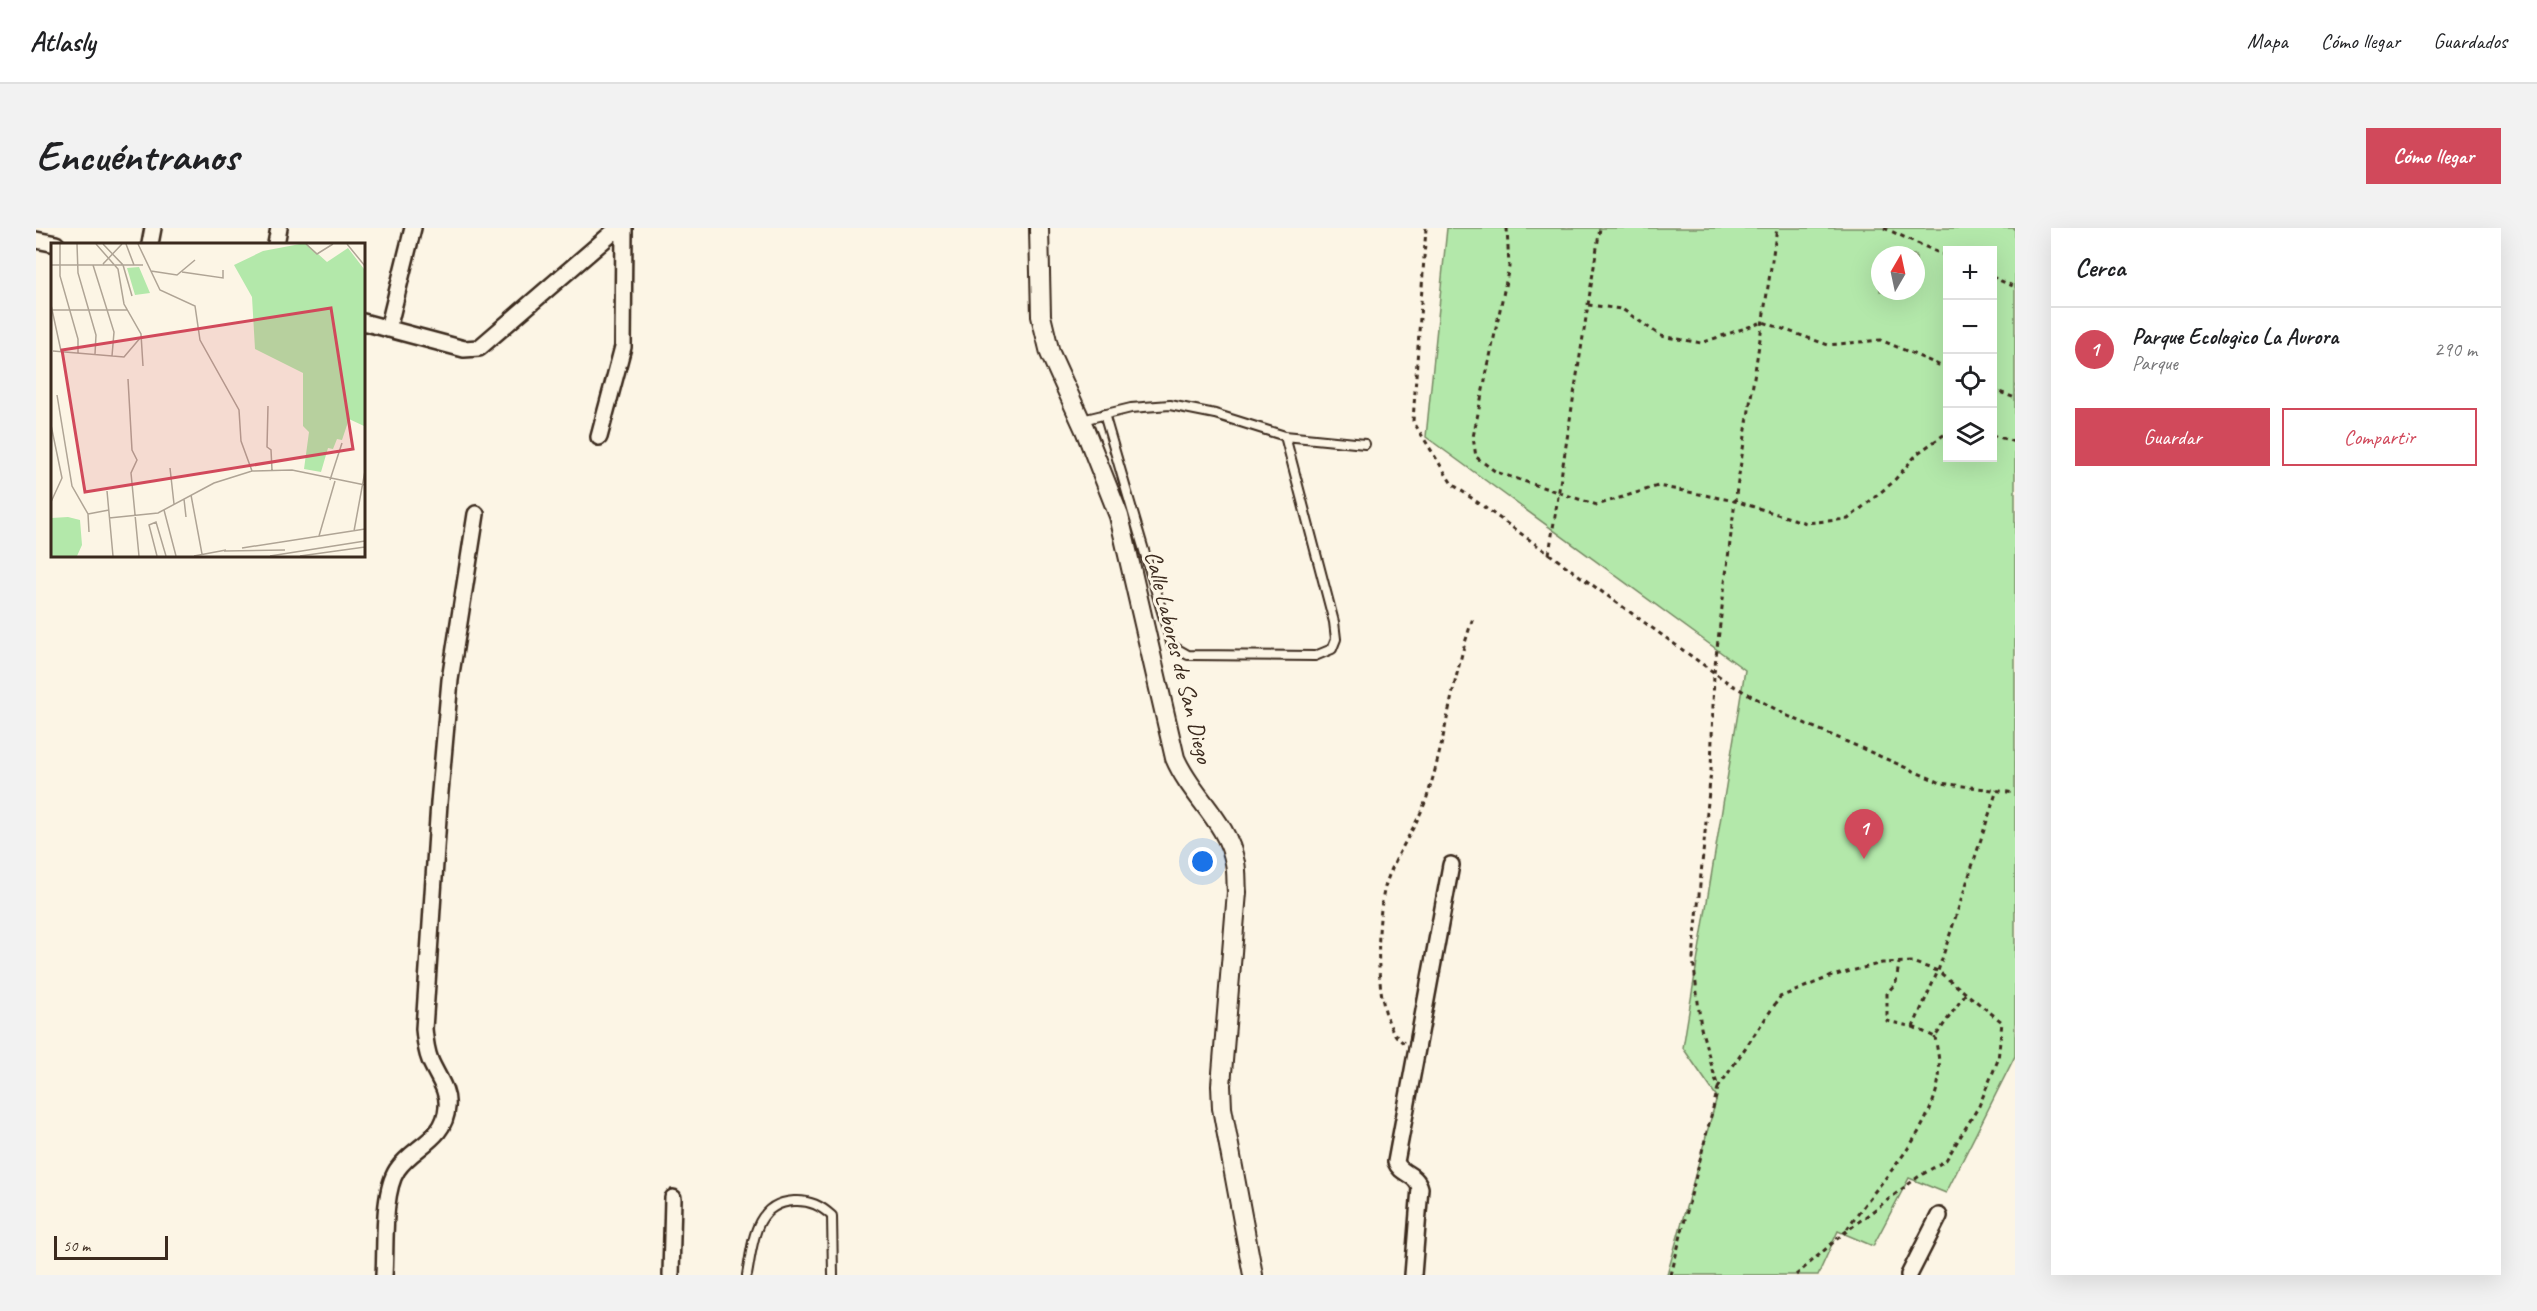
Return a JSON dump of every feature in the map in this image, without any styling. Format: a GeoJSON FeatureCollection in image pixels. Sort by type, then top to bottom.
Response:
{"type":"FeatureCollection","features":[{"type":"Feature","properties":{"kind":"street"},"geometry":{"type":"LineString","coordinates":[[150,243],[153,228]]}},
{"type":"Feature","properties":{"kind":"street"},"geometry":{"type":"LineString","coordinates":[[276,243],[279,228]]}},
{"type":"Feature","properties":{"kind":"street"},"geometry":{"type":"LineString","coordinates":[[388,329],[413,228]]}},
{"type":"Feature","properties":{"kind":"street"},"geometry":{"type":"LineString","coordinates":[[364,322],[464,349],[479,348],[486,345],[618,228]]}},
{"type":"Feature","properties":{"kind":"street"},"geometry":{"type":"LineString","coordinates":[[599,437],[623,347],[624,228]]}},
{"type":"Feature","properties":{"kind":"street","name":"Calle Labores de San Diego"},"geometry":{"type":"LineString","coordinates":[[1039,228],[1041,316],[1050,353],[1119,516],[1175,758],[1190,786],[1214,816],[1227,838],[1235,863],[1237,891],[1221,1085],[1222,1108],[1252,1275]]}},
{"type":"Feature","properties":{"kind":"street"},"geometry":{"type":"LineString","coordinates":[[36,240],[51,243]]}},
{"type":"Feature","properties":{"kind":"street"},"geometry":{"type":"LineString","coordinates":[[384,1275],[389,1195],[397,1170],[434,1138],[442,1128],[448,1104],[445,1091],[427,1052],[424,1029],[448,700],[476,514]]}},
{"type":"Feature","properties":{"kind":"street"},"geometry":{"type":"LineString","coordinates":[[1413,1275],[1420,1188],[1414,1177],[1402,1171],[1396,1162],[1451,865]]}},
{"type":"Feature","properties":{"kind":"street"},"geometry":{"type":"LineString","coordinates":[[671,1275],[673,1198]]}},
{"type":"Feature","properties":{"kind":"street"},"geometry":{"type":"LineString","coordinates":[[1909,1275],[1939,1216]]}},
{"type":"Feature","properties":{"kind":"lane"},"geometry":{"type":"LineString","coordinates":[[1080,420],[1152,405],[1170,405],[1215,414],[1285,436],[1365,444]]}},
{"type":"Feature","properties":{"kind":"lane"},"geometry":{"type":"LineString","coordinates":[[1104,414],[1172,646],[1188,655],[1315,656],[1332,649],[1336,639],[1335,622],[1285,436]]}},
{"type":"Feature","properties":{"kind":"lane"},"geometry":{"type":"LineString","coordinates":[[747,1275],[756,1228],[763,1215],[782,1201],[799,1200],[822,1207],[831,1216],[833,1275]]}},
{"type":"Feature","properties":{"kind":"path"},"geometry":{"type":"LineString","coordinates":[[1426,228],[1413,421],[1452,484],[1714,673],[1788,716],[1941,783],[2015,793]]}},
{"type":"Feature","properties":{"kind":"path"},"geometry":{"type":"LineString","coordinates":[[1507,228],[1509,267],[1473,437],[1476,457],[1496,472],[1597,505],[1658,486],[1735,501],[1806,523],[1848,519],[1893,483],[1918,453],[1943,435]]}},
{"type":"Feature","properties":{"kind":"path"},"geometry":{"type":"LineString","coordinates":[[1549,554],[1600,228]]}},
{"type":"Feature","properties":{"kind":"path"},"geometry":{"type":"LineString","coordinates":[[1718,1088],[1701,1028],[1693,958],[1711,770],[1714,673],[1735,501],[1777,228]]}},
{"type":"Feature","properties":{"kind":"path"},"geometry":{"type":"LineString","coordinates":[[1884,228],[1943,255]]}},
{"type":"Feature","properties":{"kind":"path"},"geometry":{"type":"LineString","coordinates":[[1997,279],[2015,287]]}},
{"type":"Feature","properties":{"kind":"path"},"geometry":{"type":"LineString","coordinates":[[1588,305],[1622,309],[1661,336],[1701,343],[1763,322],[1828,345],[1881,340],[1943,367]]}},
{"type":"Feature","properties":{"kind":"path"},"geometry":{"type":"LineString","coordinates":[[1997,391],[2015,398]]}},
{"type":"Feature","properties":{"kind":"path"},"geometry":{"type":"LineString","coordinates":[[1997,437],[2015,442]]}},
{"type":"Feature","properties":{"kind":"path"},"geometry":{"type":"LineString","coordinates":[[1416,1050],[1395,1038],[1387,1024],[1378,926],[1386,886],[1426,800],[1463,648],[1473,618]]}},
{"type":"Feature","properties":{"kind":"path"},"geometry":{"type":"LineString","coordinates":[[1913,1027],[1938,971],[1997,790]]}},
{"type":"Feature","properties":{"kind":"path"},"geometry":{"type":"LineString","coordinates":[[1671,1275],[1718,1088],[1780,997],[1832,976],[1882,963],[1912,962],[1938,971],[2002,1022],[1998,1060],[1979,1106],[1946,1160],[1918,1177],[1844,1233],[1796,1275]]}},
{"type":"Feature","properties":{"kind":"path"},"geometry":{"type":"LineString","coordinates":[[1899,963],[1896,983],[1887,993],[1887,1021],[1913,1027],[1935,1036]]}},
{"type":"Feature","properties":{"kind":"path"},"geometry":{"type":"LineString","coordinates":[[1844,1233],[1864,1202],[1924,1126],[1940,1076],[1935,1036],[1966,993]]}},
{"type":"Feature","properties":{"kind":"green space"},"geometry":{"type":"Polygon","coordinates":[[[1447,228],[2015,228],[2015,1056],[1946,1193],[1909,1178],[1873,1246],[1838,1231],[1818,1275],[1667,1275],[1717,1097],[1683,1048],[1745,670],[1426,437],[1447,228]]]}},
{"type":"Feature","properties":{"kind":"place","name":"Parque Ecologico La Aurora"},"geometry":{"type":"Point","coordinates":[1864,859]}}]}
